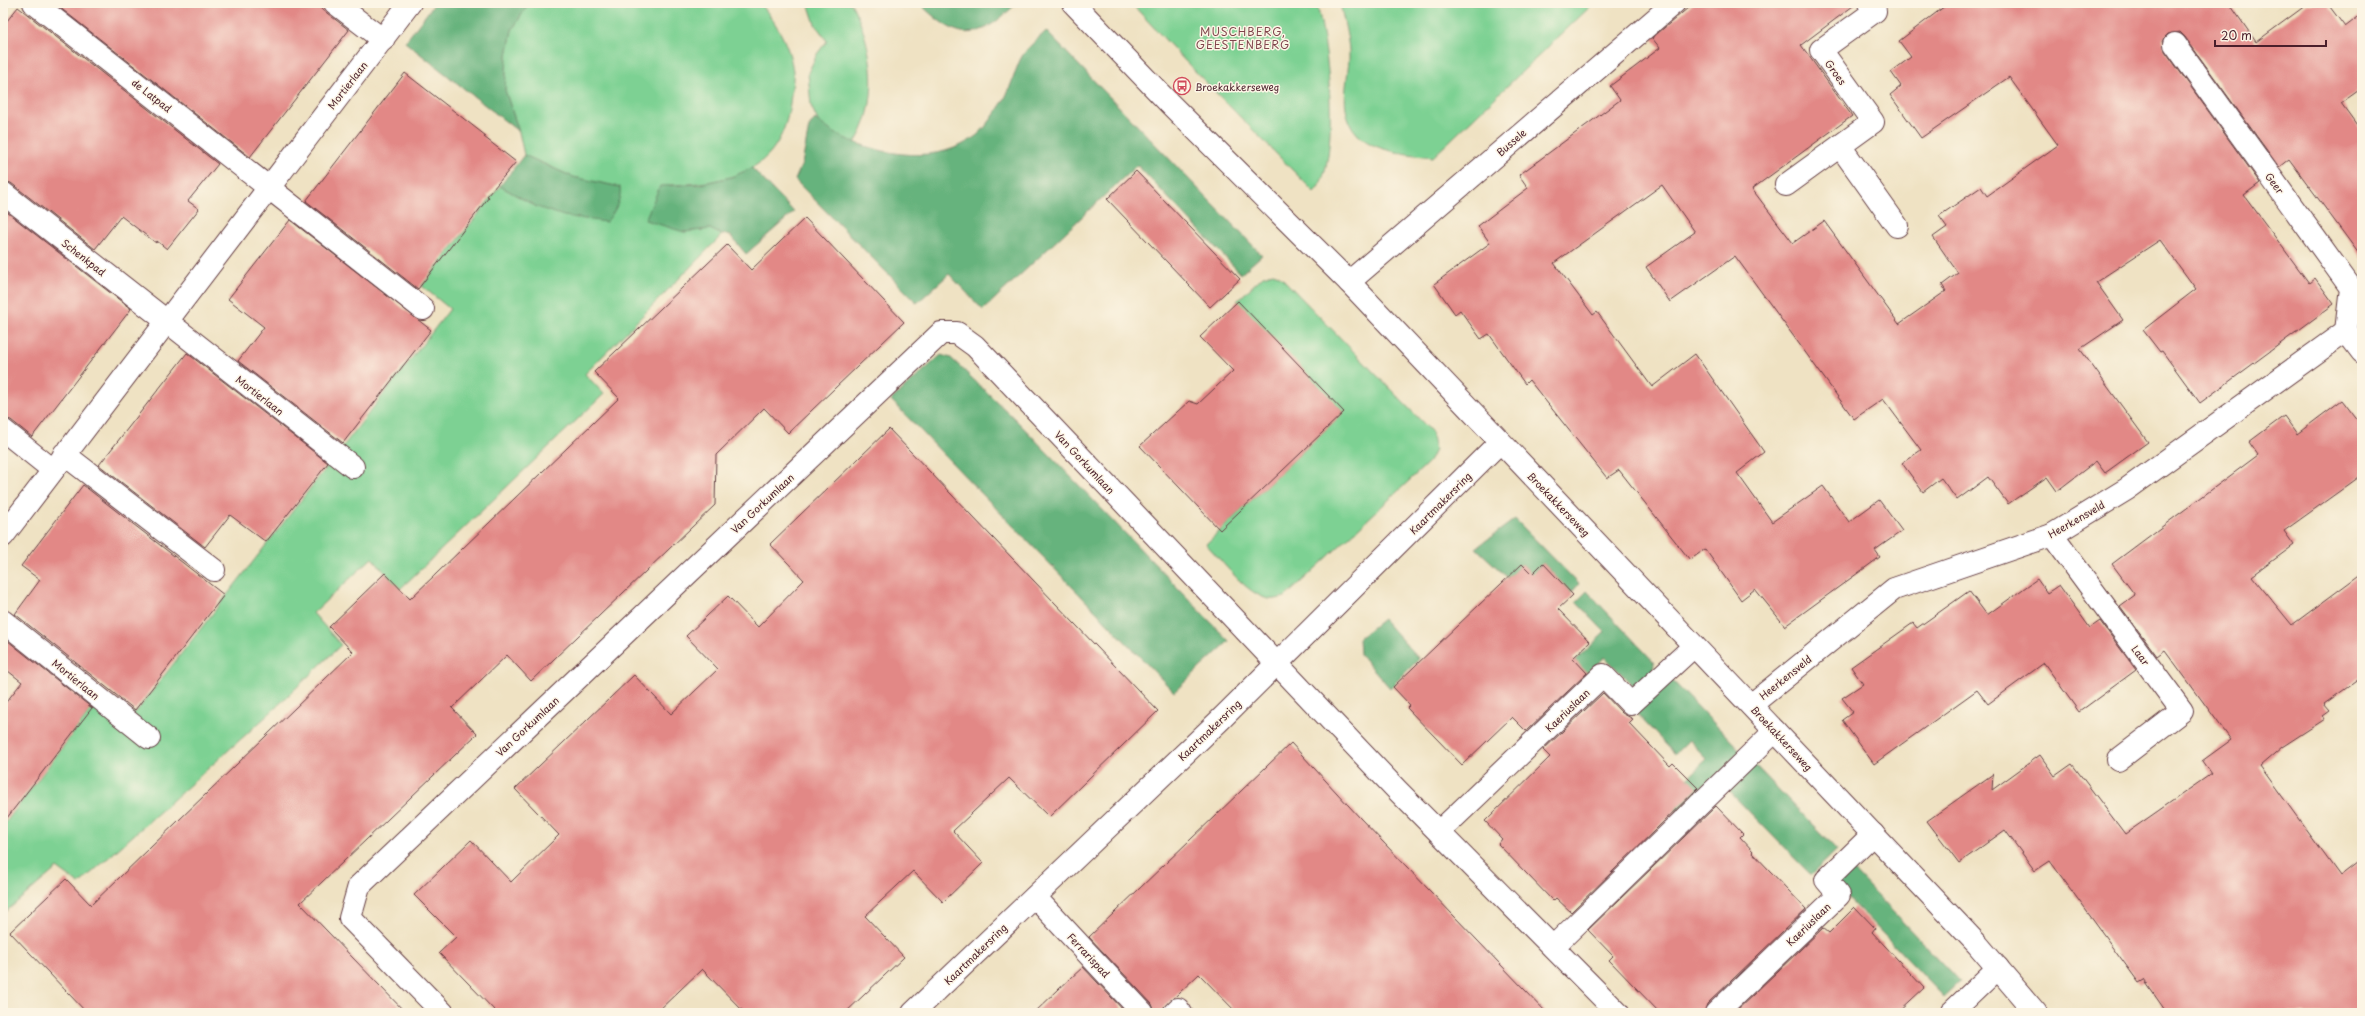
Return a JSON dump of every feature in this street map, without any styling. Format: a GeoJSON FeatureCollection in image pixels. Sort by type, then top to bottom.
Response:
{"type":"FeatureCollection","features":[{"type":"Feature","properties":{"kind":"street","name":"de Latpad"},"geometry":{"type":"LineString","coordinates":[[34,3],[269,186]]}},
{"type":"Feature","properties":{"kind":"street"},"geometry":{"type":"LineString","coordinates":[[336,3],[383,40]]}},
{"type":"Feature","properties":{"kind":"street","name":"Mortierlaan"},"geometry":{"type":"LineString","coordinates":[[3,536],[410,3]]}},
{"type":"Feature","properties":{"kind":"street","name":"Broekakkerseweg"},"geometry":{"type":"LineString","coordinates":[[1073,3],[1170,104],[1349,282],[1873,834],[1998,968],[2036,1013]]}},
{"type":"Feature","properties":{"kind":"street","name":"Bussele"},"geometry":{"type":"LineString","coordinates":[[1349,282],[1674,3]]}},
{"type":"Feature","properties":{"kind":"street","name":"Groes"},"geometry":{"type":"LineString","coordinates":[[1786,185],[1873,122],[1821,50],[1875,11],[1869,3]]}},
{"type":"Feature","properties":{"kind":"street","name":"Geer"},"geometry":{"type":"LineString","coordinates":[[2175,44],[2351,288],[2346,331]]}},
{"type":"Feature","properties":{"kind":"street"},"geometry":{"type":"LineString","coordinates":[[1840,146],[1897,226]]}},
{"type":"Feature","properties":{"kind":"street"},"geometry":{"type":"LineString","coordinates":[[269,186],[423,309]]}},
{"type":"Feature","properties":{"kind":"street","name":"Schenkpad"},"geometry":{"type":"LineString","coordinates":[[3,193],[166,322]]}},
{"type":"Feature","properties":{"kind":"street","name":"Mortierlaan"},"geometry":{"type":"LineString","coordinates":[[166,322],[354,467]]}},
{"type":"Feature","properties":{"kind":"street"},"geometry":{"type":"LineString","coordinates":[[2346,331],[2362,352]]}},
{"type":"Feature","properties":{"kind":"street","name":"Heerkensveld"},"geometry":{"type":"LineString","coordinates":[[1751,705],[1894,589],[2052,535],[2127,489],[2346,331]]}},
{"type":"Feature","properties":{"kind":"street","name":"Van Gorkumlaan"},"geometry":{"type":"LineString","coordinates":[[443,1013],[350,918],[359,886],[941,334],[957,333],[975,346],[1276,664]]}},
{"type":"Feature","properties":{"kind":"street"},"geometry":{"type":"LineString","coordinates":[[3,430],[59,462],[214,570]]}},
{"type":"Feature","properties":{"kind":"street","name":"Kaartmakersring"},"geometry":{"type":"LineString","coordinates":[[913,1013],[1276,664],[1500,442]]}},
{"type":"Feature","properties":{"kind":"street","name":"Laar"},"geometry":{"type":"LineString","coordinates":[[2052,535],[2182,711],[2118,760]]}},
{"type":"Feature","properties":{"kind":"street","name":"Mortierlaan"},"geometry":{"type":"LineString","coordinates":[[3,621],[148,738]]}},
{"type":"Feature","properties":{"kind":"street","name":"Kaeriuslaan"},"geometry":{"type":"LineString","coordinates":[[1439,832],[1603,675],[1631,704],[1694,646]]}},
{"type":"Feature","properties":{"kind":"street"},"geometry":{"type":"LineString","coordinates":[[1276,664],[1618,1013]]}},
{"type":"Feature","properties":{"kind":"street"},"geometry":{"type":"LineString","coordinates":[[1553,947],[1775,731]]}},
{"type":"Feature","properties":{"kind":"street","name":"Kaeriuslaan"},"geometry":{"type":"LineString","coordinates":[[1716,1013],[1839,895],[1826,880],[1873,834]]}},
{"type":"Feature","properties":{"kind":"street","name":"Ferrarispad"},"geometry":{"type":"LineString","coordinates":[[1035,897],[1143,1013]]}},
{"type":"Feature","properties":{"kind":"street"},"geometry":{"type":"LineString","coordinates":[[1951,1013],[1998,968]]}},
{"type":"Feature","properties":{"kind":"street"},"geometry":{"type":"LineString","coordinates":[[1174,1013],[1178,1010],[1182,1013]]}},
{"type":"Feature","properties":{"kind":"green space"},"geometry":{"type":"Polygon","coordinates":[[[435,3],[529,3],[512,30],[507,55],[505,90],[519,132],[405,42],[435,3]]]}},
{"type":"Feature","properties":{"kind":"green space"},"geometry":{"type":"Polygon","coordinates":[[[529,3],[760,3],[777,26],[789,52],[793,71],[793,83],[786,121],[778,141],[767,156],[752,168],[735,176],[692,184],[668,185],[684,232],[711,229],[722,235],[585,374],[604,394],[400,589],[372,558],[313,613],[341,645],[269,714],[79,884],[57,868],[3,914],[3,826],[96,703],[135,713],[450,309],[422,286],[500,186],[537,207],[620,187],[573,177],[524,155],[519,132],[505,90],[507,55],[512,30],[529,3]]]}},
{"type":"Feature","properties":{"kind":"green space"},"geometry":{"type":"Polygon","coordinates":[[[808,3],[851,3],[865,37],[872,75],[871,94],[868,112],[862,130],[853,146],[820,125],[811,106],[808,73],[817,54],[827,41],[815,24],[808,3]]]}},
{"type":"Feature","properties":{"kind":"green space"},"geometry":{"type":"Polygon","coordinates":[[[919,3],[1017,3],[991,25],[979,31],[968,33],[957,31],[946,25],[933,16],[919,3]]]}},
{"type":"Feature","properties":{"kind":"green space"},"geometry":{"type":"Polygon","coordinates":[[[1131,3],[1316,3],[1321,20],[1328,71],[1330,130],[1328,156],[1323,178],[1314,192],[1187,63],[1131,3]]]}},
{"type":"Feature","properties":{"kind":"green space"},"geometry":{"type":"Polygon","coordinates":[[[1340,3],[1594,3],[1433,157],[1406,154],[1379,147],[1367,142],[1357,134],[1350,123],[1345,102],[1349,51],[1347,33],[1340,3]]]}},
{"type":"Feature","properties":{"kind":"green space"},"geometry":{"type":"Polygon","coordinates":[[[1046,31],[1262,255],[1241,274],[1137,165],[983,310],[949,274],[917,303],[795,180],[802,164],[809,127],[815,119],[842,137],[858,144],[892,153],[928,154],[945,151],[961,145],[976,136],[991,119],[1004,100],[1022,56],[1028,48],[1046,31]]]}},
{"type":"Feature","properties":{"kind":"green space"},"geometry":{"type":"Polygon","coordinates":[[[524,155],[573,177],[620,187],[619,201],[612,215],[606,222],[564,216],[537,207],[500,186],[524,155]]]}},
{"type":"Feature","properties":{"kind":"green space"},"geometry":{"type":"Polygon","coordinates":[[[752,168],[794,212],[746,254],[729,234],[722,235],[710,229],[684,232],[645,220],[660,186],[700,184],[731,177],[752,168]]]}},
{"type":"Feature","properties":{"kind":"green space"},"geometry":{"type":"Polygon","coordinates":[[[1273,273],[1279,275],[1431,431],[1435,450],[1429,462],[1285,597],[1269,599],[1252,591],[1227,568],[1206,544],[1344,412],[1237,301],[1263,276],[1273,273]]]}},
{"type":"Feature","properties":{"kind":"green space"},"geometry":{"type":"Polygon","coordinates":[[[941,355],[951,358],[1017,421],[1229,641],[1174,692],[891,400],[941,355]]]}},
{"type":"Feature","properties":{"kind":"green space"},"geometry":{"type":"Polygon","coordinates":[[[1515,519],[1579,584],[1571,593],[1543,563],[1532,574],[1522,564],[1508,578],[1476,548],[1515,519]]]}},
{"type":"Feature","properties":{"kind":"green space"},"geometry":{"type":"Polygon","coordinates":[[[1587,591],[1654,662],[1653,675],[1637,690],[1605,657],[1581,679],[1569,667],[1605,632],[1576,602],[1587,591]]]}},
{"type":"Feature","properties":{"kind":"green space"},"geometry":{"type":"Polygon","coordinates":[[[1383,619],[1419,659],[1390,688],[1360,654],[1359,638],[1383,619]]]}},
{"type":"Feature","properties":{"kind":"green space"},"geometry":{"type":"Polygon","coordinates":[[[1670,678],[1742,752],[1678,813],[1665,799],[1707,759],[1689,740],[1675,754],[1635,712],[1670,678]]]}},
{"type":"Feature","properties":{"kind":"green space"},"geometry":{"type":"Polygon","coordinates":[[[1753,763],[1837,850],[1811,875],[1727,789],[1753,763]]]}},
{"type":"Feature","properties":{"kind":"green space"},"geometry":{"type":"Polygon","coordinates":[[[1842,869],[1852,869],[1960,982],[1944,997],[1837,886],[1842,869]]]}},
{"type":"Feature","properties":{"kind":"building"},"geometry":{"type":"Polygon","coordinates":[[[54,3],[314,3],[349,30],[250,157],[54,3]]]}},
{"type":"Feature","properties":{"kind":"building"},"geometry":{"type":"Polygon","coordinates":[[[1694,3],[1857,3],[1801,45],[1852,116],[1752,189],[1793,243],[1824,221],[1899,324],[1946,291],[1942,285],[1958,273],[1933,237],[1947,227],[1939,216],[1981,187],[1987,196],[2058,145],[2009,77],[1921,138],[1890,95],[1901,86],[1891,72],[1911,57],[1899,41],[1949,3],[2229,3],[2256,42],[2309,3],[2327,3],[2345,27],[2362,14],[2362,88],[2341,103],[2362,132],[2362,258],[2289,159],[2279,167],[2185,37],[2180,32],[2168,34],[2163,39],[2165,51],[2260,183],[2244,195],[2309,283],[2315,278],[2334,304],[2200,403],[2162,351],[2160,352],[2143,330],[2196,289],[2160,240],[2096,282],[2123,320],[2080,349],[2148,442],[2105,473],[2096,461],[2057,491],[2047,477],[2008,504],[1988,477],[1957,500],[1941,478],[1923,492],[1902,463],[1921,450],[1883,399],[1854,419],[1735,256],[1670,302],[1646,267],[1695,232],[1662,185],[1554,263],[1593,315],[1597,312],[1652,387],[1695,354],[1764,452],[1737,473],[1772,522],[1823,486],[1849,522],[1879,500],[1902,531],[1875,550],[1880,557],[1785,626],[1755,589],[1741,600],[1705,549],[1690,560],[1619,470],[1607,478],[1529,380],[1525,384],[1489,334],[1481,339],[1460,310],[1455,314],[1434,284],[1490,243],[1478,226],[1528,188],[1519,175],[1620,100],[1610,86],[1660,48],[1652,38],[1694,3]]]}},
{"type":"Feature","properties":{"kind":"building"},"geometry":{"type":"Polygon","coordinates":[[[18,7],[218,164],[188,201],[199,209],[167,249],[157,241],[156,243],[121,216],[95,249],[11,183],[3,181],[3,26],[18,7]]]}},
{"type":"Feature","properties":{"kind":"building"},"geometry":{"type":"Polygon","coordinates":[[[405,73],[486,136],[484,137],[516,162],[487,196],[489,197],[418,289],[306,201],[405,73]]]}},
{"type":"Feature","properties":{"kind":"building"},"geometry":{"type":"Polygon","coordinates":[[[1136,171],[1240,279],[1210,307],[1107,199],[1136,171]]]}},
{"type":"Feature","properties":{"kind":"building"},"geometry":{"type":"Polygon","coordinates":[[[3,209],[131,309],[32,437],[11,420],[3,418],[3,209]]]}},
{"type":"Feature","properties":{"kind":"building"},"geometry":{"type":"Polygon","coordinates":[[[805,218],[904,322],[788,433],[764,408],[716,455],[715,505],[531,681],[507,655],[452,708],[477,734],[300,903],[406,1013],[87,1013],[10,932],[66,879],[91,905],[353,652],[329,627],[385,573],[410,599],[619,398],[594,372],[727,245],[751,270],[805,218]]]}},
{"type":"Feature","properties":{"kind":"building"},"geometry":{"type":"Polygon","coordinates":[[[290,220],[431,330],[343,443],[238,361],[264,327],[228,299],[290,220]]]}},
{"type":"Feature","properties":{"kind":"building"},"geometry":{"type":"Polygon","coordinates":[[[1238,301],[1344,412],[1220,530],[1140,446],[1189,401],[1198,404],[1233,371],[1200,337],[1238,301]]]}},
{"type":"Feature","properties":{"kind":"building"},"geometry":{"type":"Polygon","coordinates":[[[187,353],[328,463],[266,542],[230,515],[205,547],[99,465],[187,353]]]}},
{"type":"Feature","properties":{"kind":"building"},"geometry":{"type":"Polygon","coordinates":[[[2342,400],[2362,426],[2362,475],[2284,531],[2294,545],[2252,576],[2292,625],[2362,573],[2362,677],[2324,704],[2330,711],[2323,716],[2325,719],[2282,747],[2260,766],[2340,876],[2362,859],[2362,1013],[2167,1013],[2144,980],[2139,983],[2050,861],[2035,871],[2005,830],[1959,863],[1927,821],[1993,774],[1992,790],[2040,755],[2055,776],[2072,764],[2125,834],[2211,774],[2202,761],[2231,740],[2165,650],[2157,656],[2120,606],[2135,595],[2112,564],[2258,455],[2249,442],[2284,416],[2297,434],[2342,400]]]}},
{"type":"Feature","properties":{"kind":"building"},"geometry":{"type":"Polygon","coordinates":[[[889,429],[1158,711],[1049,817],[1009,778],[953,831],[983,863],[943,902],[913,871],[865,916],[904,957],[845,1013],[745,1013],[702,969],[656,1013],[497,1013],[439,953],[456,937],[414,895],[471,840],[511,882],[559,835],[515,789],[634,675],[671,714],[718,669],[686,636],[728,596],[758,627],[804,580],[770,544],[889,429]]]}},
{"type":"Feature","properties":{"kind":"building"},"geometry":{"type":"Polygon","coordinates":[[[83,485],[224,595],[135,710],[15,614],[40,580],[21,566],[83,485]]]}},
{"type":"Feature","properties":{"kind":"building"},"geometry":{"type":"Polygon","coordinates":[[[1543,563],[1573,595],[1558,609],[1590,642],[1573,658],[1587,673],[1526,731],[1512,717],[1462,765],[1407,708],[1410,705],[1393,687],[1522,564],[1532,574],[1543,563]]]}},
{"type":"Feature","properties":{"kind":"building"},"geometry":{"type":"Polygon","coordinates":[[[2037,579],[2047,593],[2059,585],[2090,628],[2100,621],[2136,670],[2079,712],[2044,663],[1988,704],[1977,690],[1874,764],[1842,720],[1853,712],[1842,698],[1863,684],[1851,667],[1913,623],[1917,628],[1969,591],[1987,615],[2037,579]]]}},
{"type":"Feature","properties":{"kind":"building"},"geometry":{"type":"Polygon","coordinates":[[[3,637],[92,708],[3,823],[3,706],[22,682],[3,667],[3,637]]]}},
{"type":"Feature","properties":{"kind":"building"},"geometry":{"type":"Polygon","coordinates":[[[1603,693],[1622,713],[1633,719],[1629,723],[1670,766],[1673,763],[1698,788],[1571,912],[1556,898],[1553,901],[1498,844],[1502,839],[1485,821],[1550,757],[1543,750],[1603,693]]]}},
{"type":"Feature","properties":{"kind":"building"},"geometry":{"type":"Polygon","coordinates":[[[1291,743],[1360,818],[1547,1013],[1237,1013],[1199,974],[1158,1013],[1155,1013],[1152,1004],[1089,937],[1291,743]]]}},
{"type":"Feature","properties":{"kind":"building"},"geometry":{"type":"Polygon","coordinates":[[[1716,806],[1743,834],[1740,837],[1753,851],[1752,852],[1806,909],[1707,1004],[1704,1013],[1660,1013],[1609,960],[1613,956],[1588,930],[1716,806]]]}},
{"type":"Feature","properties":{"kind":"building"},"geometry":{"type":"Polygon","coordinates":[[[1855,907],[1875,928],[1872,932],[1924,988],[1897,1013],[1734,1013],[1823,928],[1829,933],[1855,907]]]}},
{"type":"Feature","properties":{"kind":"building"},"geometry":{"type":"Polygon","coordinates":[[[1083,967],[1126,1013],[1034,1013],[1059,989],[1083,967]]]}},
{"type":"Feature","properties":{"kind":"place","name":"Broekakkerseweg"},"geometry":{"type":"Point","coordinates":[1182,86]}},
{"type":"Feature","properties":{"kind":"district","name":"MUSCHBERG, GEESTENBERG"},"geometry":{"type":"Point","coordinates":[1243,37]}}]}
